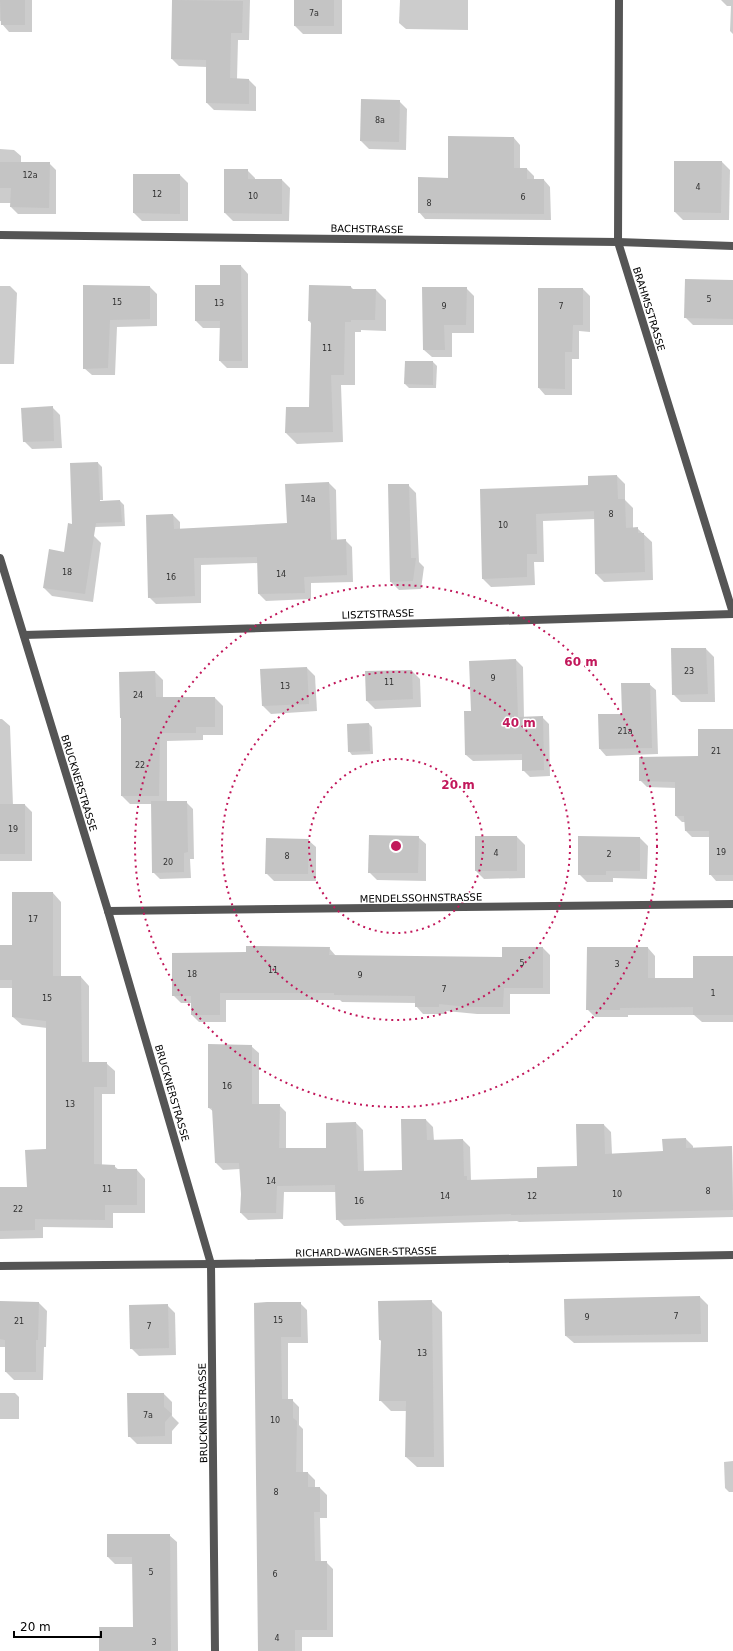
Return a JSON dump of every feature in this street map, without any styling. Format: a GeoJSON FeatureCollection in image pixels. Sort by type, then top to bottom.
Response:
{"type":"FeatureCollection","features":[{"type":"Feature","properties":{"kind":"street","name":"BRAHMSSTRASSE"},"geometry":{"type":"LineString","coordinates":[[619,0],[618,242],[733,613]]}},
{"type":"Feature","properties":{"kind":"street","name":"BACHSTRASSE"},"geometry":{"type":"LineString","coordinates":[[0,235],[618,242],[733,246]]}},
{"type":"Feature","properties":{"kind":"street","name":"BRUCKNERSTRASSE"},"geometry":{"type":"LineString","coordinates":[[0,558],[108,911],[212,1264],[215,1651]]}},
{"type":"Feature","properties":{"kind":"street","name":"LISZTSTRASSE"},"geometry":{"type":"LineString","coordinates":[[24,635],[733,613]]}},
{"type":"Feature","properties":{"kind":"street","name":"MENDELSSOHNSTRASSE"},"geometry":{"type":"LineString","coordinates":[[108,911],[733,904]]}},
{"type":"Feature","properties":{"kind":"street","name":"RICHARD-WAGNER-STRASSE"},"geometry":{"type":"LineString","coordinates":[[0,1266],[733,1255]]}},
{"type":"Feature","properties":{"kind":"building"},"geometry":{"type":"Polygon","coordinates":[[[0,0],[25,0],[25,25],[1,25],[0,0]]]}},
{"type":"Feature","properties":{"kind":"building"},"geometry":{"type":"Polygon","coordinates":[[[172,0],[243,1],[242,33],[231,33],[230,78],[249,79],[249,104],[206,103],[206,60],[171,59],[172,0]]]}},
{"type":"Feature","properties":{"kind":"building"},"geometry":{"type":"Polygon","coordinates":[[[294,0],[334,0],[334,26],[294,26],[294,0]]]}},
{"type":"Feature","properties":{"kind":"building"},"geometry":{"type":"Polygon","coordinates":[[[361,99],[400,100],[399,142],[360,141],[361,99]]]}},
{"type":"Feature","properties":{"kind":"building"},"geometry":{"type":"Polygon","coordinates":[[[448,136],[514,137],[514,168],[527,168],[527,179],[544,179],[544,214],[418,213],[418,177],[448,178],[448,136]]]}},
{"type":"Feature","properties":{"kind":"building"},"geometry":{"type":"Polygon","coordinates":[[[674,161],[722,161],[721,213],[674,212],[674,161]]]}},
{"type":"Feature","properties":{"kind":"building"},"geometry":{"type":"Polygon","coordinates":[[[0,162],[50,162],[49,208],[10,207],[11,188],[0,188],[0,162]]]}},
{"type":"Feature","properties":{"kind":"building"},"geometry":{"type":"Polygon","coordinates":[[[224,169],[248,169],[248,179],[282,179],[282,214],[224,213],[224,169]]]}},
{"type":"Feature","properties":{"kind":"building"},"geometry":{"type":"Polygon","coordinates":[[[133,174],[180,174],[180,214],[133,213],[133,174]]]}},
{"type":"Feature","properties":{"kind":"building"},"geometry":{"type":"Polygon","coordinates":[[[220,265],[241,265],[242,361],[219,361],[220,321],[195,321],[195,285],[220,285],[220,265]]]}},
{"type":"Feature","properties":{"kind":"building"},"geometry":{"type":"Polygon","coordinates":[[[685,279],[733,280],[733,319],[684,318],[685,279]]]}},
{"type":"Feature","properties":{"kind":"building"},"geometry":{"type":"Polygon","coordinates":[[[83,285],[150,286],[150,319],[110,320],[108,368],[83,369],[83,285]]]}},
{"type":"Feature","properties":{"kind":"building"},"geometry":{"type":"Polygon","coordinates":[[[309,285],[351,286],[351,289],[376,289],[375,320],[351,320],[351,322],[345,322],[344,375],[331,375],[333,432],[285,433],[286,407],[309,407],[311,321],[308,321],[309,285]]]}},
{"type":"Feature","properties":{"kind":"building"},"geometry":{"type":"Polygon","coordinates":[[[422,287],[467,287],[466,325],[444,325],[445,350],[423,350],[422,287]]]}},
{"type":"Feature","properties":{"kind":"building"},"geometry":{"type":"Polygon","coordinates":[[[538,288],[583,288],[583,325],[573,325],[572,352],[565,352],[565,389],[538,388],[538,288]]]}},
{"type":"Feature","properties":{"kind":"building"},"geometry":{"type":"Polygon","coordinates":[[[405,361],[433,361],[433,385],[404,384],[405,361]]]}},
{"type":"Feature","properties":{"kind":"building"},"geometry":{"type":"Polygon","coordinates":[[[53,406],[54,441],[23,442],[21,408],[53,406]]]}},
{"type":"Feature","properties":{"kind":"building"},"geometry":{"type":"Polygon","coordinates":[[[98,462],[100,501],[120,500],[122,522],[96,523],[85,594],[43,588],[49,549],[64,552],[68,523],[72,524],[70,463],[98,462]]]}},
{"type":"Feature","properties":{"kind":"building"},"geometry":{"type":"Polygon","coordinates":[[[617,475],[618,499],[625,499],[626,528],[638,527],[638,533],[644,533],[645,572],[595,574],[594,511],[536,514],[537,554],[527,554],[527,577],[482,579],[480,489],[588,485],[588,476],[617,475]]]}},
{"type":"Feature","properties":{"kind":"building"},"geometry":{"type":"Polygon","coordinates":[[[329,482],[331,540],[346,539],[347,575],[304,577],[305,593],[258,594],[257,557],[194,558],[195,596],[148,598],[146,515],[173,514],[174,529],[287,523],[285,484],[329,482]]]}},
{"type":"Feature","properties":{"kind":"building"},"geometry":{"type":"Polygon","coordinates":[[[388,484],[409,484],[411,558],[416,558],[413,581],[390,582],[388,484]]]}},
{"type":"Feature","properties":{"kind":"building"},"geometry":{"type":"Polygon","coordinates":[[[671,648],[706,648],[708,694],[672,695],[671,648]]]}},
{"type":"Feature","properties":{"kind":"building"},"geometry":{"type":"Polygon","coordinates":[[[516,659],[518,717],[543,716],[544,770],[522,771],[522,754],[465,755],[464,711],[471,711],[469,661],[516,659]]]}},
{"type":"Feature","properties":{"kind":"building"},"geometry":{"type":"Polygon","coordinates":[[[307,667],[309,704],[262,706],[260,669],[307,667]]]}},
{"type":"Feature","properties":{"kind":"building"},"geometry":{"type":"Polygon","coordinates":[[[412,670],[413,699],[366,701],[365,671],[412,670]]]}},
{"type":"Feature","properties":{"kind":"building"},"geometry":{"type":"Polygon","coordinates":[[[155,671],[156,697],[215,697],[215,727],[196,727],[196,733],[160,733],[159,796],[121,796],[121,718],[119,672],[155,671]]]}},
{"type":"Feature","properties":{"kind":"building"},"geometry":{"type":"Polygon","coordinates":[[[621,683],[650,683],[652,748],[599,749],[598,714],[622,714],[621,683]]]}},
{"type":"Feature","properties":{"kind":"building"},"geometry":{"type":"Polygon","coordinates":[[[369,723],[370,751],[348,752],[347,724],[369,723]]]}},
{"type":"Feature","properties":{"kind":"building"},"geometry":{"type":"Polygon","coordinates":[[[698,729],[733,729],[733,875],[709,875],[709,831],[685,831],[684,816],[675,816],[675,782],[639,781],[639,757],[698,756],[698,729]]]}},
{"type":"Feature","properties":{"kind":"building"},"geometry":{"type":"Polygon","coordinates":[[[151,801],[187,801],[188,852],[184,853],[184,872],[152,873],[151,801]]]}},
{"type":"Feature","properties":{"kind":"building"},"geometry":{"type":"Polygon","coordinates":[[[0,804],[25,804],[25,854],[0,854],[0,804]]]}},
{"type":"Feature","properties":{"kind":"building"},"geometry":{"type":"Polygon","coordinates":[[[369,835],[419,836],[418,873],[368,873],[369,835]]]}},
{"type":"Feature","properties":{"kind":"building"},"geometry":{"type":"Polygon","coordinates":[[[475,836],[517,836],[517,871],[475,871],[475,836]]]}},
{"type":"Feature","properties":{"kind":"building"},"geometry":{"type":"Polygon","coordinates":[[[578,836],[640,837],[640,871],[606,871],[606,875],[578,875],[578,836]]]}},
{"type":"Feature","properties":{"kind":"building"},"geometry":{"type":"Polygon","coordinates":[[[266,838],[309,839],[308,874],[265,874],[266,838]]]}},
{"type":"Feature","properties":{"kind":"building"},"geometry":{"type":"Polygon","coordinates":[[[12,892],[53,892],[53,976],[81,976],[82,1062],[107,1062],[107,1087],[94,1087],[94,1164],[115,1165],[115,1169],[137,1169],[137,1205],[105,1205],[105,1220],[35,1219],[35,1230],[0,1231],[0,1187],[27,1187],[25,1150],[46,1149],[46,1021],[12,1017],[12,980],[0,980],[0,945],[12,945],[12,892]]]}},
{"type":"Feature","properties":{"kind":"building"},"geometry":{"type":"Polygon","coordinates":[[[246,946],[330,947],[329,955],[502,957],[502,947],[543,947],[543,988],[504,988],[503,1007],[469,1007],[439,1004],[439,1007],[415,1007],[415,996],[334,995],[334,993],[220,993],[220,1015],[191,1015],[191,996],[172,996],[172,953],[246,952],[246,946]]]}},
{"type":"Feature","properties":{"kind":"building"},"geometry":{"type":"Polygon","coordinates":[[[587,947],[648,947],[648,978],[693,978],[693,956],[733,956],[733,1015],[693,1015],[693,1007],[586,1010],[587,947]]]}},
{"type":"Feature","properties":{"kind":"building"},"geometry":{"type":"Polygon","coordinates":[[[208,1044],[252,1045],[252,1104],[280,1104],[279,1148],[326,1148],[326,1123],[356,1122],[358,1171],[402,1170],[401,1119],[426,1119],[427,1140],[463,1139],[464,1176],[467,1176],[467,1180],[537,1178],[537,1167],[577,1166],[576,1124],[604,1124],[605,1154],[663,1151],[662,1139],[686,1138],[686,1148],[732,1146],[733,1210],[511,1214],[336,1220],[335,1185],[277,1186],[276,1213],[240,1213],[241,1194],[239,1163],[215,1163],[212,1108],[208,1108],[208,1044]]]}},
{"type":"Feature","properties":{"kind":"building"},"geometry":{"type":"Polygon","coordinates":[[[700,1296],[701,1334],[565,1336],[564,1299],[700,1296]]]}},
{"type":"Feature","properties":{"kind":"building"},"geometry":{"type":"Polygon","coordinates":[[[432,1300],[434,1457],[405,1457],[406,1401],[379,1401],[381,1340],[379,1340],[378,1301],[432,1300]]]}},
{"type":"Feature","properties":{"kind":"building"},"geometry":{"type":"Polygon","coordinates":[[[0,1301],[39,1302],[38,1340],[36,1340],[36,1372],[5,1372],[5,1340],[0,1339],[0,1301]]]}},
{"type":"Feature","properties":{"kind":"building"},"geometry":{"type":"Polygon","coordinates":[[[301,1302],[301,1337],[281,1337],[282,1399],[293,1399],[293,1418],[297,1421],[296,1472],[308,1472],[308,1487],[320,1487],[320,1512],[314,1512],[315,1561],[327,1561],[327,1630],[295,1630],[295,1651],[258,1651],[254,1303],[301,1302]]]}},
{"type":"Feature","properties":{"kind":"building"},"geometry":{"type":"Polygon","coordinates":[[[168,1304],[169,1348],[130,1349],[129,1305],[168,1304]]]}},
{"type":"Feature","properties":{"kind":"building"},"geometry":{"type":"Polygon","coordinates":[[[127,1393],[164,1393],[164,1407],[172,1414],[165,1422],[165,1436],[128,1437],[127,1393]]]}},
{"type":"Feature","properties":{"kind":"building"},"geometry":{"type":"Polygon","coordinates":[[[107,1534],[170,1534],[171,1651],[99,1651],[99,1627],[133,1627],[132,1557],[107,1557],[107,1534]]]}}]}
